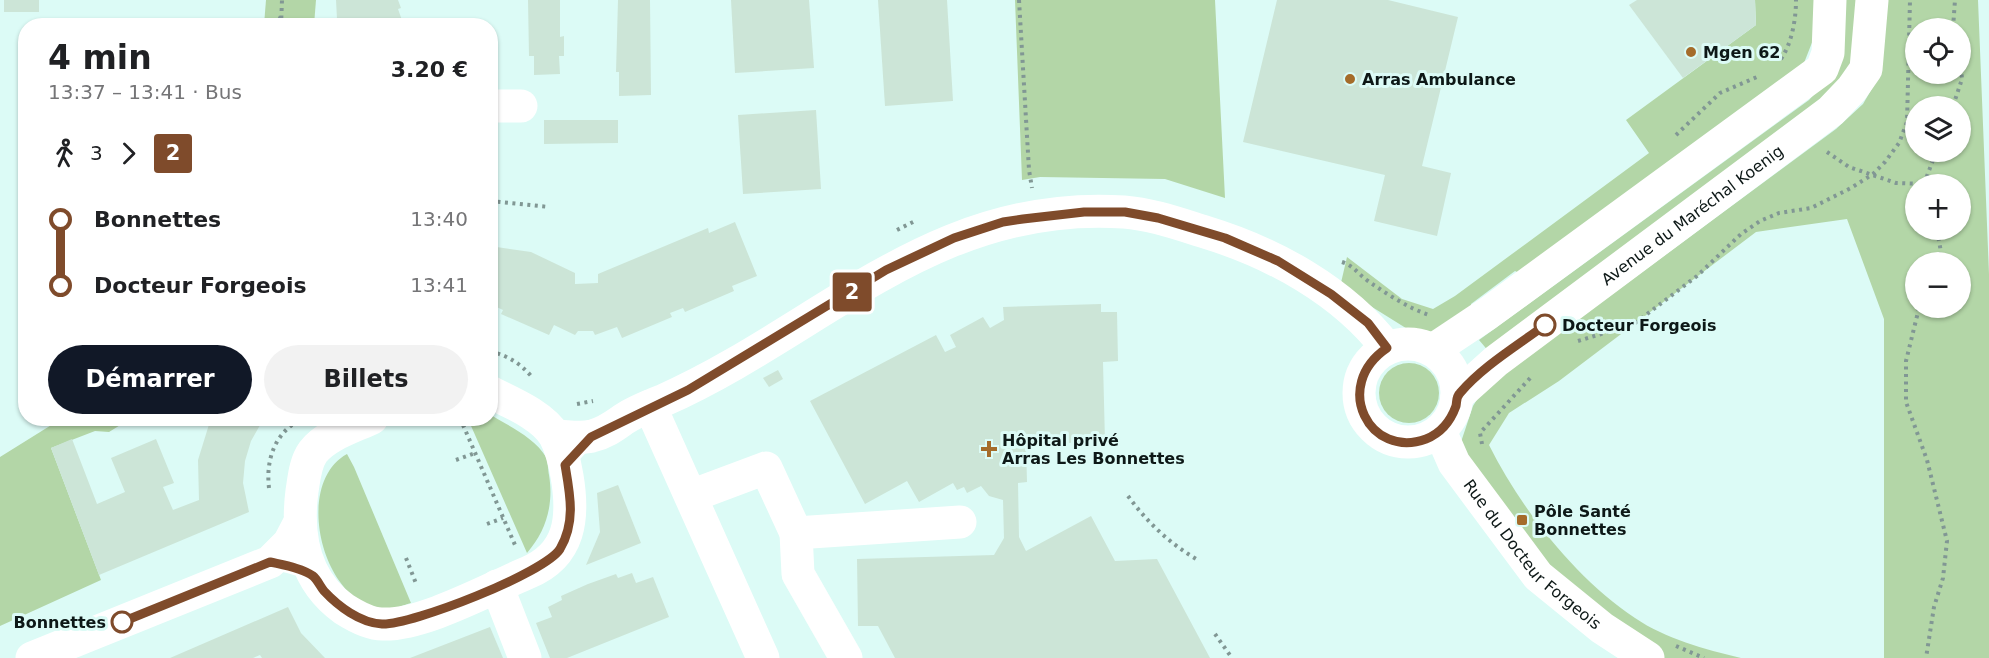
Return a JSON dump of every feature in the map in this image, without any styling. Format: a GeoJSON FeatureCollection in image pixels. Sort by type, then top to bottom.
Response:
{"type":"FeatureCollection","features":[{"type":"Feature","properties":{"kind":"street"},"geometry":{"type":"LineString","coordinates":[[1433,350],[1469,327],[1822,69],[1828,53],[1830,0]]}},
{"type":"Feature","properties":{"kind":"street","name":"Avenue du Maréchal Koenig"},"geometry":{"type":"LineString","coordinates":[[1457,396],[1496,361],[1831,111],[1852,89],[1866,69],[1872,0]]}},
{"type":"Feature","properties":{"kind":"street"},"geometry":{"type":"LineString","coordinates":[[560,450],[609,430],[650,406],[688,390],[913,256],[954,238],[1003,222],[1084,212],[1125,212],[1158,218],[1245,246],[1278,261],[1331,294],[1368,323],[1387,348]]}},
{"type":"Feature","properties":{"kind":"street"},"geometry":{"type":"LineString","coordinates":[[1410,343],[1433,350],[1451,367],[1456,379],[1457,396],[1454,413],[1440,431],[1427,439],[1412,442],[1396,441],[1382,435],[1371,425],[1363,412],[1359,383],[1365,369],[1374,357],[1387,348],[1410,343]]}},
{"type":"Feature","properties":{"kind":"street"},"geometry":{"type":"LineString","coordinates":[[355,426],[330,438],[313,453],[305,471],[299,524],[304,552],[323,590],[346,610],[361,618],[382,624],[415,620],[538,569],[559,549],[569,523],[572,506],[560,450],[520,407],[498,396]]}},
{"type":"Feature","properties":{"kind":"street"},"geometry":{"type":"LineString","coordinates":[[650,406],[763,658]]}},
{"type":"Feature","properties":{"kind":"street","name":"Rue du Docteur Forgeois"},"geometry":{"type":"LineString","coordinates":[[1440,431],[1454,463],[1538,576],[1602,628],[1660,651]]}},
{"type":"Feature","properties":{"kind":"street"},"geometry":{"type":"LineString","coordinates":[[691,496],[766,468],[796,533],[798,574],[846,658]]}},
{"type":"Feature","properties":{"kind":"street"},"geometry":{"type":"LineString","coordinates":[[796,533],[960,522]]}},
{"type":"Feature","properties":{"kind":"street"},"geometry":{"type":"LineString","coordinates":[[32,658],[270,562],[289,543],[299,524]]}},
{"type":"Feature","properties":{"kind":"street"},"geometry":{"type":"LineString","coordinates":[[270,562],[314,576]]}},
{"type":"Feature","properties":{"kind":"street"},"geometry":{"type":"LineString","coordinates":[[497,586],[525,658]]}},
{"type":"Feature","properties":{"kind":"path"},"geometry":{"type":"LineString","coordinates":[[281,16],[282,0]]}},
{"type":"Feature","properties":{"kind":"path"},"geometry":{"type":"LineString","coordinates":[[1019,0],[1032,188]]}},
{"type":"Feature","properties":{"kind":"path"},"geometry":{"type":"LineString","coordinates":[[1573,344],[1581,339],[1634,324],[1697,276],[1741,234],[1760,221],[1779,213],[1811,208],[1851,188],[1879,168],[1899,143],[1907,123],[1910,0]]}},
{"type":"Feature","properties":{"kind":"path"},"geometry":{"type":"LineString","coordinates":[[1954,18],[1955,0]]}},
{"type":"Feature","properties":{"kind":"path"},"geometry":{"type":"LineString","coordinates":[[498,202],[549,207]]}},
{"type":"Feature","properties":{"kind":"path"},"geometry":{"type":"LineString","coordinates":[[1335,259],[1352,266],[1365,279],[1402,303],[1428,316],[1436,314]]}},
{"type":"Feature","properties":{"kind":"path"},"geometry":{"type":"LineString","coordinates":[[1917,318],[1906,361],[1906,402],[1927,460],[1947,541],[1926,658]]}},
{"type":"Feature","properties":{"kind":"path"},"geometry":{"type":"LineString","coordinates":[[1484,455],[1480,433],[1514,393],[1540,368]]}},
{"type":"Feature","properties":{"kind":"path"},"geometry":{"type":"LineString","coordinates":[[270,499],[268,476],[272,451],[284,430],[290,426]]}},
{"type":"Feature","properties":{"kind":"path"},"geometry":{"type":"LineString","coordinates":[[463,426],[527,573]]}},
{"type":"Feature","properties":{"kind":"path"},"geometry":{"type":"LineString","coordinates":[[456,460],[475,453]]}},
{"type":"Feature","properties":{"kind":"path"},"geometry":{"type":"LineString","coordinates":[[1128,496],[1166,539],[1198,560]]}},
{"type":"Feature","properties":{"kind":"path"},"geometry":{"type":"LineString","coordinates":[[487,524],[503,518]]}},
{"type":"Feature","properties":{"kind":"path"},"geometry":{"type":"LineString","coordinates":[[1215,634],[1233,658]]}},
{"type":"Feature","properties":{"kind":"path"},"geometry":{"type":"LineString","coordinates":[[1660,651],[1704,658]]}},
{"type":"Feature","properties":{"kind":"green space"},"geometry":{"type":"Polygon","coordinates":[[[266,0],[316,0],[315,18],[265,18],[266,0]]]}},
{"type":"Feature","properties":{"kind":"green space"},"geometry":{"type":"Polygon","coordinates":[[[1015,0],[1215,0],[1225,198],[1165,179],[1040,177],[1022,180],[1015,0]]]}},
{"type":"Feature","properties":{"kind":"green space"},"geometry":{"type":"Polygon","coordinates":[[[1755,0],[1817,0],[1813,40],[1804,63],[1523,275],[1515,271],[1471,304],[1471,312],[1434,332],[1409,330],[1340,287],[1347,257],[1402,299],[1433,309],[1455,296],[1649,153],[1626,120],[1756,25],[1755,0]]]}},
{"type":"Feature","properties":{"kind":"green space"},"geometry":{"type":"Polygon","coordinates":[[[1842,0],[1858,0],[1860,37],[1846,85],[1490,353],[1479,340],[1809,100],[1835,71],[1842,0]]]}},
{"type":"Feature","properties":{"kind":"green space"},"geometry":{"type":"Polygon","coordinates":[[[1884,0],[1978,0],[1989,274],[1989,658],[1884,658],[1884,319],[1847,219],[1756,232],[1559,381],[1509,413],[1489,445],[1533,517],[1571,563],[1613,602],[1635,618],[1672,638],[1741,658],[1648,658],[1623,643],[1454,463],[1473,406],[1481,393],[1512,368],[1836,129],[1863,104],[1881,73],[1884,0]]]}},
{"type":"Feature","properties":{"kind":"green space"},"geometry":{"type":"Polygon","coordinates":[[[1403,363],[1415,363],[1426,368],[1434,376],[1439,393],[1437,405],[1426,418],[1415,423],[1403,423],[1392,418],[1384,410],[1379,399],[1379,387],[1384,376],[1392,368],[1403,363]]]}},
{"type":"Feature","properties":{"kind":"green space"},"geometry":{"type":"Polygon","coordinates":[[[498,419],[529,438],[547,459],[550,497],[547,517],[534,545],[527,553],[471,426],[498,426],[498,419]]]}},
{"type":"Feature","properties":{"kind":"green space"},"geometry":{"type":"Polygon","coordinates":[[[50,426],[119,426],[109,432],[95,431],[51,448],[101,580],[0,626],[0,457],[50,426]]]}},
{"type":"Feature","properties":{"kind":"green space"},"geometry":{"type":"Polygon","coordinates":[[[347,454],[411,603],[388,609],[366,604],[347,590],[332,569],[322,544],[318,517],[321,492],[330,470],[347,454]]]}},
{"type":"Feature","properties":{"kind":"building"},"geometry":{"type":"Polygon","coordinates":[[[4,0],[39,0],[39,12],[4,12],[4,0]]]}},
{"type":"Feature","properties":{"kind":"building"},"geometry":{"type":"Polygon","coordinates":[[[336,0],[398,0],[401,8],[398,9],[401,18],[337,18],[336,0]]]}},
{"type":"Feature","properties":{"kind":"building"},"geometry":{"type":"Polygon","coordinates":[[[528,0],[560,0],[560,37],[564,36],[564,56],[559,56],[560,74],[534,75],[534,56],[529,56],[528,0]]]}},
{"type":"Feature","properties":{"kind":"building"},"geometry":{"type":"Polygon","coordinates":[[[618,0],[650,0],[651,95],[619,96],[619,72],[616,72],[618,0]]]}},
{"type":"Feature","properties":{"kind":"building"},"geometry":{"type":"Polygon","coordinates":[[[731,0],[809,0],[814,68],[735,73],[731,0]]]}},
{"type":"Feature","properties":{"kind":"building"},"geometry":{"type":"Polygon","coordinates":[[[878,0],[947,0],[953,101],[885,106],[878,0]]]}},
{"type":"Feature","properties":{"kind":"building","name":"Arras Ambulance"},"geometry":{"type":"Polygon","coordinates":[[[1277,0],[1388,0],[1458,17],[1422,166],[1451,173],[1437,236],[1374,221],[1385,175],[1243,142],[1277,0]]]}},
{"type":"Feature","properties":{"kind":"building","name":"Mgen 62"},"geometry":{"type":"Polygon","coordinates":[[[1637,0],[1755,0],[1756,25],[1683,78],[1629,5],[1637,0]]]}},
{"type":"Feature","properties":{"kind":"building"},"geometry":{"type":"Polygon","coordinates":[[[816,110],[821,189],[743,194],[738,115],[816,110]]]}},
{"type":"Feature","properties":{"kind":"building"},"geometry":{"type":"Polygon","coordinates":[[[544,120],[618,120],[618,143],[544,144],[544,120]]]}},
{"type":"Feature","properties":{"kind":"building"},"geometry":{"type":"Polygon","coordinates":[[[735,222],[757,276],[732,286],[734,291],[685,312],[683,308],[670,313],[672,317],[622,338],[617,327],[595,335],[593,331],[578,331],[575,335],[554,325],[549,335],[501,314],[503,310],[498,308],[498,247],[531,252],[575,273],[575,284],[598,283],[598,274],[708,228],[709,233],[735,222]]]}},
{"type":"Feature","properties":{"kind":"building"},"geometry":{"type":"Polygon","coordinates":[[[1101,304],[1101,312],[1117,312],[1118,361],[1103,362],[1105,442],[1026,444],[1027,482],[1018,483],[1019,537],[1026,551],[1091,516],[1115,561],[1157,559],[1210,658],[895,658],[878,626],[858,626],[857,559],[994,555],[1004,538],[1003,500],[989,496],[981,486],[967,493],[964,487],[957,490],[953,483],[919,502],[907,481],[865,504],[810,401],[936,335],[945,352],[956,347],[950,335],[983,317],[990,328],[1004,320],[1003,307],[1101,304]]]}},
{"type":"Feature","properties":{"kind":"building"},"geometry":{"type":"Polygon","coordinates":[[[778,370],[783,379],[769,387],[763,378],[778,370]]]}},
{"type":"Feature","properties":{"kind":"building"},"geometry":{"type":"Polygon","coordinates":[[[209,426],[259,426],[251,441],[245,461],[243,483],[249,512],[99,575],[51,448],[72,439],[97,504],[125,492],[111,458],[156,439],[174,483],[163,487],[173,510],[199,500],[198,460],[209,426]]]}},
{"type":"Feature","properties":{"kind":"building"},"geometry":{"type":"Polygon","coordinates":[[[618,485],[641,543],[586,565],[600,532],[597,493],[618,485]]]}},
{"type":"Feature","properties":{"kind":"building"},"geometry":{"type":"Polygon","coordinates":[[[632,573],[636,583],[653,577],[669,617],[567,658],[550,658],[536,623],[552,617],[548,607],[562,600],[561,596],[588,584],[616,574],[618,578],[632,573]]]}},
{"type":"Feature","properties":{"kind":"building"},"geometry":{"type":"Polygon","coordinates":[[[288,607],[301,633],[325,658],[262,658],[260,655],[253,658],[170,658],[288,607]]]}},
{"type":"Feature","properties":{"kind":"building"},"geometry":{"type":"Polygon","coordinates":[[[490,627],[503,658],[410,658],[490,627]]]}},
{"type":"Feature","properties":{"kind":"bus line","name":"2"},"geometry":{"type":"LineString","coordinates":[[122,622],[270,562],[295,568],[314,576],[323,590],[338,604],[354,615],[382,624],[415,620],[538,569],[559,549],[569,523],[572,506],[565,465],[591,437],[609,430],[650,406],[688,390],[886,270],[954,238],[1003,222],[1084,212],[1125,212],[1158,218],[1225,238],[1278,261],[1331,294],[1368,323],[1387,348],[1374,357],[1365,369],[1359,383],[1359,398],[1363,412],[1371,425],[1382,435],[1396,441],[1412,442],[1427,439],[1440,431],[1454,413],[1457,396],[1496,361],[1545,325]]}},
{"type":"Feature","properties":{"kind":"place","name":"Mgen 62"},"geometry":{"type":"Point","coordinates":[1691,52]}},
{"type":"Feature","properties":{"kind":"place","name":"Arras Ambulance"},"geometry":{"type":"Point","coordinates":[1350,79]}},
{"type":"Feature","properties":{"kind":"place","name":"Docteur Forgeois"},"geometry":{"type":"Point","coordinates":[1545,325]}},
{"type":"Feature","properties":{"kind":"place","name":"Hôpital privé Arras Les Bonnettes"},"geometry":{"type":"Point","coordinates":[989,449]}},
{"type":"Feature","properties":{"kind":"place","name":"Pôle Santé Bonnettes"},"geometry":{"type":"Point","coordinates":[1522,520]}},
{"type":"Feature","properties":{"kind":"place","name":"Bonnettes"},"geometry":{"type":"Point","coordinates":[122,622]}}]}
